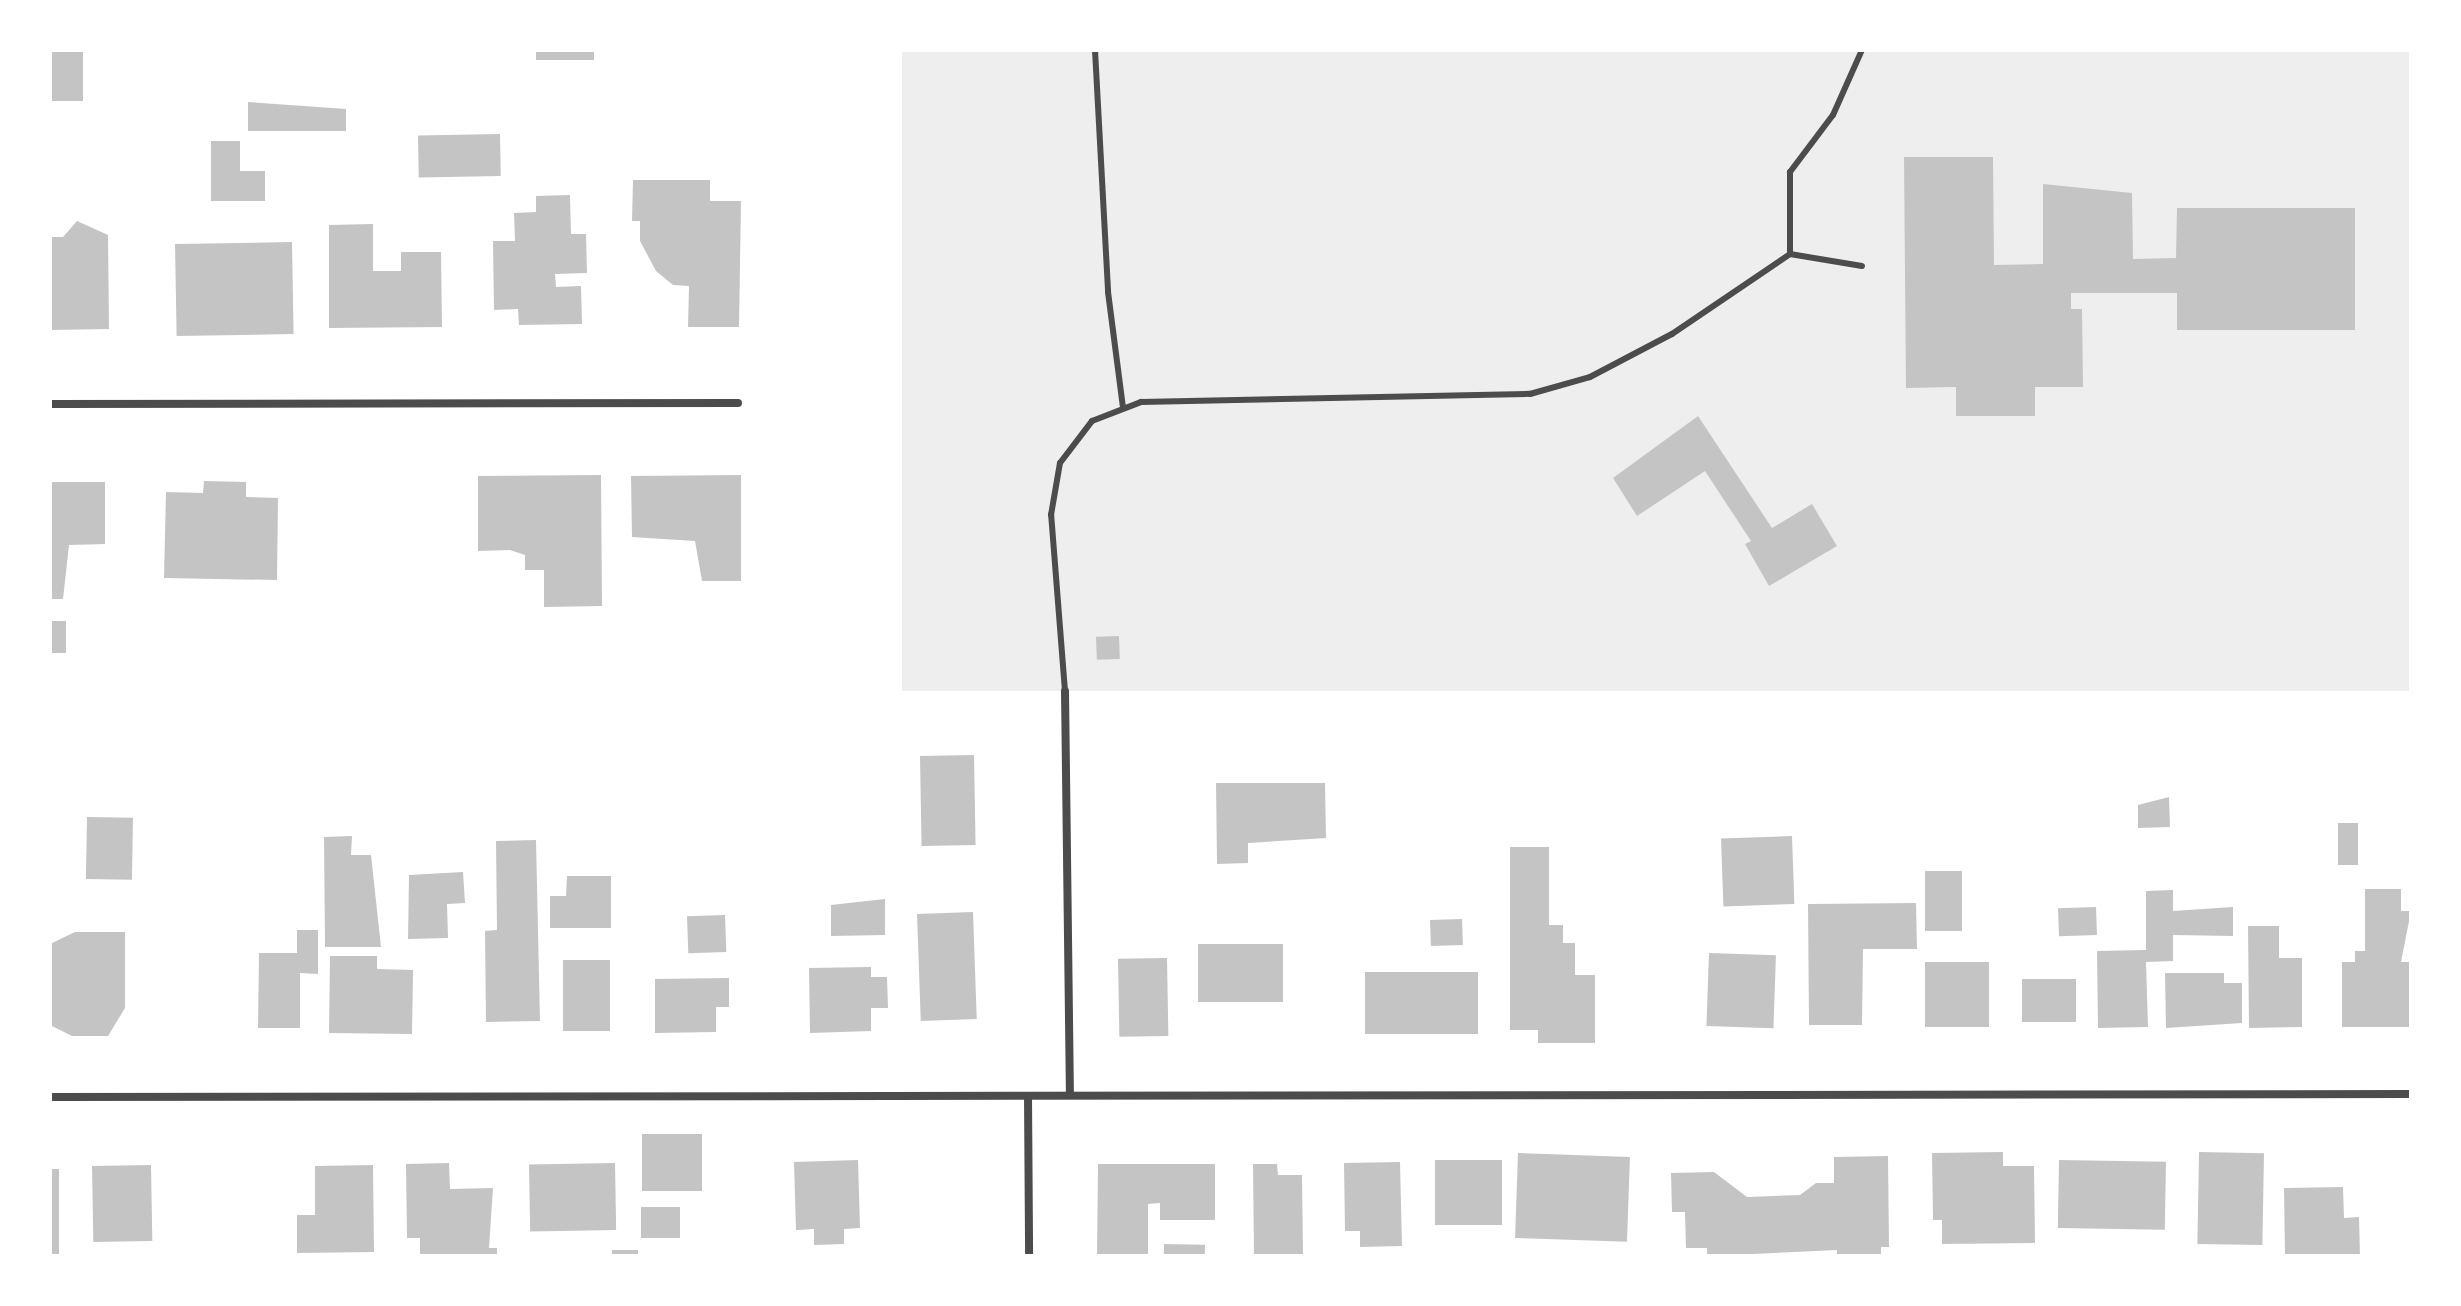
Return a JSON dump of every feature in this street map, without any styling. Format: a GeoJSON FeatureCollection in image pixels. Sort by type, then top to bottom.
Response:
{"type":"FeatureCollection","features":[{"type":"Feature","properties":{"kind":"street"},"geometry":{"type":"LineString","coordinates":[[50,404],[738,403]]}},
{"type":"Feature","properties":{"kind":"street"},"geometry":{"type":"LineString","coordinates":[[1065,691],[1070,1095]]}},
{"type":"Feature","properties":{"kind":"street"},"geometry":{"type":"LineString","coordinates":[[50,1097],[2411,1094]]}},
{"type":"Feature","properties":{"kind":"street"},"geometry":{"type":"LineString","coordinates":[[1028,1096],[1029,1256]]}},
{"type":"Feature","properties":{"kind":"lane"},"geometry":{"type":"LineString","coordinates":[[1095,50],[1108,292],[1123,408]]}},
{"type":"Feature","properties":{"kind":"lane"},"geometry":{"type":"LineString","coordinates":[[1790,254],[1790,172],[1833,115],[1862,50]]}},
{"type":"Feature","properties":{"kind":"lane"},"geometry":{"type":"LineString","coordinates":[[1065,691],[1051,515],[1060,463],[1092,421],[1141,402],[1530,394],[1590,377],[1672,334],[1790,254],[1862,266]]}},
{"type":"Feature","properties":{"kind":"shaded area"},"geometry":{"type":"Polygon","coordinates":[[[902,50],[2411,50],[2411,691],[902,691],[902,50]]]}},
{"type":"Feature","properties":{"kind":"building"},"geometry":{"type":"Polygon","coordinates":[[[50,50],[83,50],[83,101],[50,101],[50,50]]]}},
{"type":"Feature","properties":{"kind":"building"},"geometry":{"type":"Polygon","coordinates":[[[536,50],[594,50],[594,60],[536,60],[536,50]]]}},
{"type":"Feature","properties":{"kind":"building"},"geometry":{"type":"Polygon","coordinates":[[[248,102],[346,109],[346,131],[248,131],[248,102]]]}},
{"type":"Feature","properties":{"kind":"building"},"geometry":{"type":"Polygon","coordinates":[[[500,134],[501,176],[419,177],[418,135],[500,134]]]}},
{"type":"Feature","properties":{"kind":"building"},"geometry":{"type":"Polygon","coordinates":[[[211,141],[240,141],[240,171],[265,171],[265,201],[211,201],[211,141]]]}},
{"type":"Feature","properties":{"kind":"building"},"geometry":{"type":"Polygon","coordinates":[[[1904,157],[1993,157],[1994,265],[2043,264],[2043,184],[2132,193],[2133,259],[2176,258],[2177,208],[2355,208],[2355,330],[2177,330],[2177,293],[2071,293],[2071,309],[2082,309],[2083,387],[2035,387],[2035,416],[1956,416],[1956,387],[1906,388],[1904,157]]]}},
{"type":"Feature","properties":{"kind":"building"},"geometry":{"type":"Polygon","coordinates":[[[633,180],[710,180],[710,201],[741,201],[739,327],[688,327],[689,286],[673,285],[656,271],[640,241],[640,221],[632,221],[633,180]]]}},
{"type":"Feature","properties":{"kind":"building"},"geometry":{"type":"Polygon","coordinates":[[[570,195],[571,234],[586,234],[587,273],[555,274],[556,287],[581,286],[582,324],[519,325],[518,309],[494,310],[493,241],[515,241],[514,213],[536,212],[536,196],[570,195]]]}},
{"type":"Feature","properties":{"kind":"building"},"geometry":{"type":"Polygon","coordinates":[[[77,221],[108,235],[109,329],[50,330],[50,237],[63,237],[77,221]]]}},
{"type":"Feature","properties":{"kind":"building"},"geometry":{"type":"Polygon","coordinates":[[[373,224],[373,271],[401,271],[401,252],[441,252],[442,327],[329,328],[329,225],[373,224]]]}},
{"type":"Feature","properties":{"kind":"building"},"geometry":{"type":"Polygon","coordinates":[[[292,242],[294,334],[177,336],[175,244],[292,242]]]}},
{"type":"Feature","properties":{"kind":"building"},"geometry":{"type":"Polygon","coordinates":[[[1698,416],[1772,528],[1812,504],[1837,546],[1769,586],[1745,544],[1751,541],[1705,471],[1637,516],[1613,478],[1698,416]]]}},
{"type":"Feature","properties":{"kind":"building"},"geometry":{"type":"Polygon","coordinates":[[[601,475],[602,606],[544,607],[544,570],[525,570],[525,555],[510,550],[478,551],[478,476],[601,475]]]}},
{"type":"Feature","properties":{"kind":"building"},"geometry":{"type":"Polygon","coordinates":[[[741,475],[741,581],[702,581],[695,541],[632,537],[631,476],[741,475]]]}},
{"type":"Feature","properties":{"kind":"building"},"geometry":{"type":"Polygon","coordinates":[[[204,481],[246,482],[246,497],[278,498],[277,580],[164,578],[166,492],[203,493],[204,481]]]}},
{"type":"Feature","properties":{"kind":"building"},"geometry":{"type":"Polygon","coordinates":[[[50,482],[105,482],[105,544],[69,545],[63,599],[50,599],[50,482]]]}},
{"type":"Feature","properties":{"kind":"building"},"geometry":{"type":"Polygon","coordinates":[[[50,621],[66,621],[66,653],[50,653],[50,621]]]}},
{"type":"Feature","properties":{"kind":"building"},"geometry":{"type":"Polygon","coordinates":[[[1119,636],[1120,659],[1097,660],[1096,637],[1119,636]]]}},
{"type":"Feature","properties":{"kind":"building"},"geometry":{"type":"Polygon","coordinates":[[[974,755],[976,845],[922,846],[920,756],[974,755]]]}},
{"type":"Feature","properties":{"kind":"building"},"geometry":{"type":"Polygon","coordinates":[[[1216,783],[1325,783],[1326,838],[1248,843],[1248,863],[1217,864],[1216,783]]]}},
{"type":"Feature","properties":{"kind":"building"},"geometry":{"type":"Polygon","coordinates":[[[2169,797],[2170,827],[2138,828],[2138,805],[2169,797]]]}},
{"type":"Feature","properties":{"kind":"building"},"geometry":{"type":"Polygon","coordinates":[[[87,817],[133,818],[132,880],[86,879],[87,817]]]}},
{"type":"Feature","properties":{"kind":"building"},"geometry":{"type":"Polygon","coordinates":[[[2338,823],[2358,823],[2358,865],[2338,865],[2338,823]]]}},
{"type":"Feature","properties":{"kind":"building"},"geometry":{"type":"Polygon","coordinates":[[[352,836],[351,855],[371,855],[381,947],[325,947],[324,837],[352,836]]]}},
{"type":"Feature","properties":{"kind":"building"},"geometry":{"type":"Polygon","coordinates":[[[1792,836],[1794,904],[1723,906],[1721,838],[1792,836]]]}},
{"type":"Feature","properties":{"kind":"building"},"geometry":{"type":"Polygon","coordinates":[[[536,840],[540,1021],[486,1022],[485,931],[497,930],[496,841],[536,840]]]}},
{"type":"Feature","properties":{"kind":"building"},"geometry":{"type":"Polygon","coordinates":[[[1510,847],[1549,847],[1549,925],[1563,925],[1563,943],[1575,943],[1575,975],[1595,975],[1595,1043],[1538,1043],[1538,1030],[1510,1030],[1510,847]]]}},
{"type":"Feature","properties":{"kind":"building"},"geometry":{"type":"Polygon","coordinates":[[[1925,871],[1962,871],[1962,931],[1925,931],[1925,871]]]}},
{"type":"Feature","properties":{"kind":"building"},"geometry":{"type":"Polygon","coordinates":[[[463,872],[465,903],[447,904],[448,938],[408,939],[409,875],[463,872]]]}},
{"type":"Feature","properties":{"kind":"building"},"geometry":{"type":"Polygon","coordinates":[[[567,876],[611,876],[611,928],[550,928],[550,896],[566,896],[567,876]]]}},
{"type":"Feature","properties":{"kind":"building"},"geometry":{"type":"Polygon","coordinates":[[[2365,889],[2401,889],[2401,911],[2411,911],[2401,962],[2411,962],[2411,1027],[2342,1027],[2342,962],[2355,962],[2355,951],[2365,951],[2365,889]]]}},
{"type":"Feature","properties":{"kind":"building"},"geometry":{"type":"Polygon","coordinates":[[[2173,890],[2173,911],[2233,907],[2233,936],[2173,935],[2173,961],[2146,962],[2148,1027],[2098,1028],[2097,951],[2146,950],[2146,891],[2173,890]]]}},
{"type":"Feature","properties":{"kind":"building"},"geometry":{"type":"Polygon","coordinates":[[[885,899],[885,935],[831,936],[831,905],[885,899]]]}},
{"type":"Feature","properties":{"kind":"building"},"geometry":{"type":"Polygon","coordinates":[[[1916,903],[1917,949],[1863,949],[1862,1025],[1809,1025],[1808,904],[1916,903]]]}},
{"type":"Feature","properties":{"kind":"building"},"geometry":{"type":"Polygon","coordinates":[[[2096,907],[2097,935],[2059,936],[2058,908],[2096,907]]]}},
{"type":"Feature","properties":{"kind":"building"},"geometry":{"type":"Polygon","coordinates":[[[973,912],[977,1019],[921,1021],[917,914],[973,912]]]}},
{"type":"Feature","properties":{"kind":"building"},"geometry":{"type":"Polygon","coordinates":[[[725,915],[726,952],[688,953],[687,916],[725,915]]]}},
{"type":"Feature","properties":{"kind":"building"},"geometry":{"type":"Polygon","coordinates":[[[1462,919],[1463,945],[1431,946],[1430,920],[1462,919]]]}},
{"type":"Feature","properties":{"kind":"building"},"geometry":{"type":"Polygon","coordinates":[[[2248,926],[2279,926],[2279,958],[2302,958],[2302,1027],[2249,1028],[2248,926]]]}},
{"type":"Feature","properties":{"kind":"building"},"geometry":{"type":"Polygon","coordinates":[[[297,930],[318,930],[318,974],[300,973],[300,1028],[258,1028],[259,953],[297,953],[297,930]]]}},
{"type":"Feature","properties":{"kind":"building"},"geometry":{"type":"Polygon","coordinates":[[[75,932],[125,932],[125,1008],[108,1036],[72,1036],[50,1025],[50,944],[75,932]]]}},
{"type":"Feature","properties":{"kind":"building"},"geometry":{"type":"Polygon","coordinates":[[[1198,944],[1283,944],[1283,1002],[1198,1002],[1198,944]]]}},
{"type":"Feature","properties":{"kind":"building"},"geometry":{"type":"Polygon","coordinates":[[[1709,953],[1776,955],[1773,1028],[1706,1026],[1709,953]]]}},
{"type":"Feature","properties":{"kind":"building"},"geometry":{"type":"Polygon","coordinates":[[[330,956],[377,956],[377,969],[413,970],[412,1034],[329,1033],[330,956]]]}},
{"type":"Feature","properties":{"kind":"building"},"geometry":{"type":"Polygon","coordinates":[[[1167,958],[1168,1036],[1119,1037],[1118,959],[1167,958]]]}},
{"type":"Feature","properties":{"kind":"building"},"geometry":{"type":"Polygon","coordinates":[[[563,960],[610,960],[610,1031],[563,1031],[563,960]]]}},
{"type":"Feature","properties":{"kind":"building"},"geometry":{"type":"Polygon","coordinates":[[[1925,962],[1989,962],[1989,1027],[1925,1027],[1925,962]]]}},
{"type":"Feature","properties":{"kind":"building"},"geometry":{"type":"Polygon","coordinates":[[[871,967],[871,977],[887,977],[888,1008],[871,1008],[871,1031],[810,1033],[809,968],[871,967]]]}},
{"type":"Feature","properties":{"kind":"building"},"geometry":{"type":"Polygon","coordinates":[[[1365,972],[1478,972],[1478,1034],[1365,1034],[1365,972]]]}},
{"type":"Feature","properties":{"kind":"building"},"geometry":{"type":"Polygon","coordinates":[[[2165,973],[2224,973],[2224,983],[2242,983],[2242,1023],[2166,1028],[2165,973]]]}},
{"type":"Feature","properties":{"kind":"building"},"geometry":{"type":"Polygon","coordinates":[[[729,978],[729,1007],[716,1007],[716,1032],[655,1033],[655,979],[729,978]]]}},
{"type":"Feature","properties":{"kind":"building"},"geometry":{"type":"Polygon","coordinates":[[[2022,979],[2076,979],[2076,1022],[2022,1022],[2022,979]]]}},
{"type":"Feature","properties":{"kind":"building"},"geometry":{"type":"Polygon","coordinates":[[[642,1134],[702,1134],[702,1191],[642,1191],[642,1134]]]}},
{"type":"Feature","properties":{"kind":"building"},"geometry":{"type":"Polygon","coordinates":[[[2003,1152],[2003,1166],[2034,1166],[2035,1243],[1942,1244],[1942,1220],[1933,1220],[1932,1153],[2003,1152]]]}},
{"type":"Feature","properties":{"kind":"building"},"geometry":{"type":"Polygon","coordinates":[[[2199,1152],[2264,1153],[2262,1245],[2197,1244],[2199,1152]]]}},
{"type":"Feature","properties":{"kind":"building"},"geometry":{"type":"Polygon","coordinates":[[[1518,1153],[1630,1157],[1627,1242],[1515,1238],[1518,1153]]]}},
{"type":"Feature","properties":{"kind":"building"},"geometry":{"type":"Polygon","coordinates":[[[1888,1156],[1889,1247],[1881,1247],[1881,1256],[1837,1256],[1837,1250],[1707,1256],[1707,1248],[1686,1248],[1685,1212],[1672,1212],[1671,1173],[1714,1172],[1747,1197],[1800,1195],[1816,1183],[1834,1183],[1834,1157],[1888,1156]]]}},
{"type":"Feature","properties":{"kind":"building"},"geometry":{"type":"Polygon","coordinates":[[[858,1160],[860,1228],[844,1229],[844,1244],[814,1245],[814,1229],[796,1230],[794,1162],[858,1160]]]}},
{"type":"Feature","properties":{"kind":"building"},"geometry":{"type":"Polygon","coordinates":[[[1435,1160],[1502,1160],[1502,1225],[1435,1225],[1435,1160]]]}},
{"type":"Feature","properties":{"kind":"building"},"geometry":{"type":"Polygon","coordinates":[[[2059,1160],[2166,1162],[2165,1230],[2058,1228],[2059,1160]]]}},
{"type":"Feature","properties":{"kind":"building"},"geometry":{"type":"Polygon","coordinates":[[[1400,1162],[1402,1246],[1360,1247],[1360,1231],[1345,1231],[1344,1163],[1400,1162]]]}},
{"type":"Feature","properties":{"kind":"building"},"geometry":{"type":"Polygon","coordinates":[[[449,1163],[450,1189],[493,1188],[489,1248],[497,1248],[497,1256],[420,1256],[420,1238],[407,1238],[406,1164],[449,1163]]]}},
{"type":"Feature","properties":{"kind":"building"},"geometry":{"type":"Polygon","coordinates":[[[615,1163],[616,1230],[530,1231],[529,1165],[615,1163]]]}},
{"type":"Feature","properties":{"kind":"building"},"geometry":{"type":"Polygon","coordinates":[[[1098,1164],[1215,1164],[1215,1220],[1160,1220],[1160,1203],[1148,1204],[1148,1256],[1097,1256],[1098,1164]]]}},
{"type":"Feature","properties":{"kind":"building"},"geometry":{"type":"Polygon","coordinates":[[[1253,1164],[1277,1164],[1278,1175],[1302,1175],[1303,1256],[1254,1256],[1253,1164]]]}},
{"type":"Feature","properties":{"kind":"building"},"geometry":{"type":"Polygon","coordinates":[[[151,1165],[152,1241],[93,1242],[92,1166],[151,1165]]]}},
{"type":"Feature","properties":{"kind":"building"},"geometry":{"type":"Polygon","coordinates":[[[373,1165],[374,1252],[297,1253],[297,1215],[315,1215],[315,1166],[373,1165]]]}},
{"type":"Feature","properties":{"kind":"building"},"geometry":{"type":"Polygon","coordinates":[[[50,1169],[59,1169],[59,1256],[50,1256],[50,1169]]]}},
{"type":"Feature","properties":{"kind":"building"},"geometry":{"type":"Polygon","coordinates":[[[2343,1187],[2344,1218],[2359,1217],[2360,1256],[2285,1256],[2284,1188],[2343,1187]]]}},
{"type":"Feature","properties":{"kind":"building"},"geometry":{"type":"Polygon","coordinates":[[[641,1207],[680,1207],[680,1238],[641,1238],[641,1207]]]}},
{"type":"Feature","properties":{"kind":"building"},"geometry":{"type":"Polygon","coordinates":[[[1164,1244],[1205,1245],[1205,1256],[1164,1256],[1164,1244]]]}},
{"type":"Feature","properties":{"kind":"building"},"geometry":{"type":"Polygon","coordinates":[[[612,1250],[638,1250],[638,1256],[612,1256],[612,1250]]]}}]}
